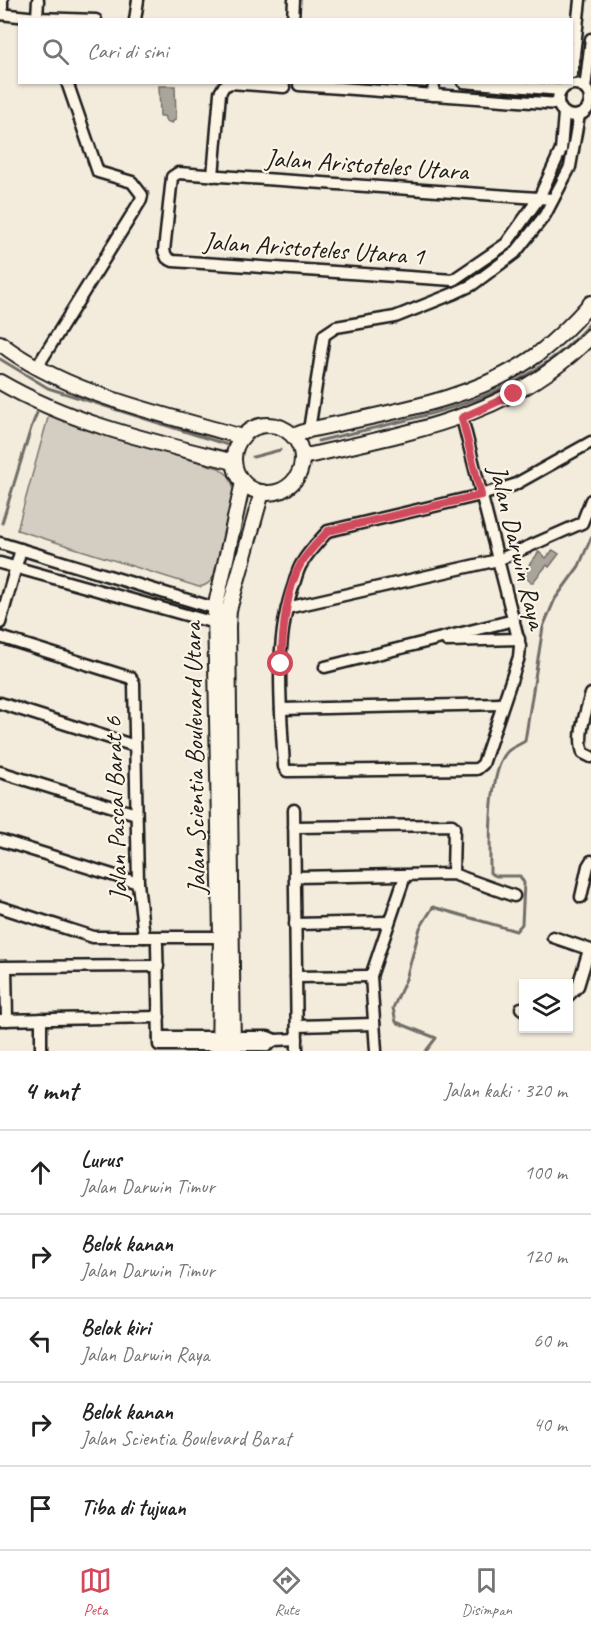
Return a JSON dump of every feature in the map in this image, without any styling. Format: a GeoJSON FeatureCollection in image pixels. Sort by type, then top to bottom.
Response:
{"type":"FeatureCollection","features":[{"type":"Feature","properties":{"kind":"street"},"geometry":{"type":"LineString","coordinates":[[2,0],[1,14],[37,18],[38,0]]}},
{"type":"Feature","properties":{"kind":"street"},"geometry":{"type":"LineString","coordinates":[[135,18],[138,0]]}},
{"type":"Feature","properties":{"kind":"street"},"geometry":{"type":"LineString","coordinates":[[293,18],[294,0]]}},
{"type":"Feature","properties":{"kind":"street"},"geometry":{"type":"LineString","coordinates":[[573,48],[580,0]]}},
{"type":"Feature","properties":{"kind":"street"},"geometry":{"type":"LineString","coordinates":[[586,0],[591,0]]}},
{"type":"Feature","properties":{"kind":"street"},"geometry":{"type":"LineString","coordinates":[[309,430],[322,343],[328,331],[336,327],[395,317],[472,285],[515,253],[545,215],[570,166],[589,104],[591,39]]}},
{"type":"Feature","properties":{"kind":"street"},"geometry":{"type":"LineString","coordinates":[[573,83],[588,92]]}},
{"type":"Feature","properties":{"kind":"street"},"geometry":{"type":"LineString","coordinates":[[37,367],[142,195],[132,182],[98,172],[68,84]]}},
{"type":"Feature","properties":{"kind":"street"},"geometry":{"type":"LineString","coordinates":[[213,176],[220,93],[224,86],[229,84]]}},
{"type":"Feature","properties":{"kind":"street"},"geometry":{"type":"LineString","coordinates":[[256,84],[282,85],[292,89],[300,84],[433,95],[561,108],[574,116],[586,111]]}},
{"type":"Feature","properties":{"kind":"street"},"geometry":{"type":"LineString","coordinates":[[433,95],[434,84]]}},
{"type":"Feature","properties":{"kind":"street"},"geometry":{"type":"LineString","coordinates":[[455,294],[453,280],[506,244],[539,198],[561,150],[561,108],[558,99],[567,84]]}},
{"type":"Feature","properties":{"kind":"street","name":"Jalan Aristoteles Utara"},"geometry":{"type":"LineString","coordinates":[[173,261],[167,258],[164,251],[170,184],[172,177],[178,173],[553,199]]}},
{"type":"Feature","properties":{"kind":"street","name":"Jalan Aristoteles Utara 1"},"geometry":{"type":"LineString","coordinates":[[173,261],[453,280]]}},
{"type":"Feature","properties":{"kind":"street"},"geometry":{"type":"LineString","coordinates":[[293,436],[309,430],[417,406],[482,384],[537,354],[573,323],[591,303]]}},
{"type":"Feature","properties":{"kind":"street"},"geometry":{"type":"LineString","coordinates":[[302,457],[427,429],[462,418],[514,394],[574,354],[591,336]]}},
{"type":"Feature","properties":{"kind":"street"},"geometry":{"type":"LineString","coordinates":[[0,344],[37,367],[98,394],[242,437]]}},
{"type":"Feature","properties":{"kind":"street"},"geometry":{"type":"LineString","coordinates":[[0,382],[40,403],[90,423],[234,462]]}},
{"type":"Feature","properties":{"kind":"street","name":"Jalan Darwin Raya"},"geometry":{"type":"LineString","coordinates":[[281,709],[284,767],[289,771],[477,769],[483,764],[519,657],[520,646],[462,418]]}},
{"type":"Feature","properties":{"kind":"street"},"geometry":{"type":"LineString","coordinates":[[262,426],[284,429],[293,436],[302,457],[297,477],[290,484],[272,493],[252,489],[243,482],[234,462],[234,453],[242,437],[250,430],[262,426]]}},
{"type":"Feature","properties":{"kind":"street"},"geometry":{"type":"LineString","coordinates":[[502,704],[281,709],[281,664],[287,608],[301,564],[328,531],[514,485],[591,442]]}},
{"type":"Feature","properties":{"kind":"street","name":"Jalan Scientia Boulevard Utara"},"geometry":{"type":"LineString","coordinates":[[226,1044],[214,937],[221,625],[243,482]]}},
{"type":"Feature","properties":{"kind":"street","name":"Jalan Scientia Boulevard Utara"},"geometry":{"type":"LineString","coordinates":[[222,610],[262,492]]}},
{"type":"Feature","properties":{"kind":"street"},"geometry":{"type":"LineString","coordinates":[[287,608],[498,560],[582,523],[591,500]]}},
{"type":"Feature","properties":{"kind":"street"},"geometry":{"type":"LineString","coordinates":[[0,543],[222,610]]}},
{"type":"Feature","properties":{"kind":"street"},"geometry":{"type":"LineString","coordinates":[[0,623],[21,549]]}},
{"type":"Feature","properties":{"kind":"street"},"geometry":{"type":"LineString","coordinates":[[0,563],[221,625]]}},
{"type":"Feature","properties":{"kind":"street"},"geometry":{"type":"LineString","coordinates":[[325,667],[514,620]]}},
{"type":"Feature","properties":{"kind":"street","name":"Jalan Scientia Boulevard Utara"},"geometry":{"type":"LineString","coordinates":[[221,625],[226,1044]]}},
{"type":"Feature","properties":{"kind":"street","name":"Jalan Pascal Barat 6"},"geometry":{"type":"LineString","coordinates":[[0,637],[133,680],[138,883],[144,937]]}},
{"type":"Feature","properties":{"kind":"street"},"geometry":{"type":"LineString","coordinates":[[428,641],[519,639]]}},
{"type":"Feature","properties":{"kind":"street"},"geometry":{"type":"LineString","coordinates":[[591,694],[584,718],[581,747],[585,756],[591,757]]}},
{"type":"Feature","properties":{"kind":"street"},"geometry":{"type":"LineString","coordinates":[[0,703],[135,746]]}},
{"type":"Feature","properties":{"kind":"street"},"geometry":{"type":"LineString","coordinates":[[0,772],[136,814]]}},
{"type":"Feature","properties":{"kind":"street"},"geometry":{"type":"LineString","coordinates":[[294,810],[297,1051]]}},
{"type":"Feature","properties":{"kind":"street"},"geometry":{"type":"LineString","coordinates":[[294,827],[452,825],[454,827],[453,874]]}},
{"type":"Feature","properties":{"kind":"street"},"geometry":{"type":"LineString","coordinates":[[0,840],[138,883]]}},
{"type":"Feature","properties":{"kind":"street"},"geometry":{"type":"LineString","coordinates":[[580,897],[591,861]]}},
{"type":"Feature","properties":{"kind":"street"},"geometry":{"type":"LineString","coordinates":[[295,877],[453,874],[514,896]]}},
{"type":"Feature","properties":{"kind":"street"},"geometry":{"type":"LineString","coordinates":[[376,1051],[371,976],[405,876]]}},
{"type":"Feature","properties":{"kind":"street"},"geometry":{"type":"LineString","coordinates":[[0,908],[93,937],[214,937]]}},
{"type":"Feature","properties":{"kind":"street"},"geometry":{"type":"LineString","coordinates":[[295,924],[389,922]]}},
{"type":"Feature","properties":{"kind":"street"},"geometry":{"type":"LineString","coordinates":[[553,936],[590,950],[579,986],[573,991]]}},
{"type":"Feature","properties":{"kind":"street"},"geometry":{"type":"LineString","coordinates":[[157,944],[159,1044],[226,1044],[268,1036],[275,1040],[297,1039]]}},
{"type":"Feature","properties":{"kind":"street"},"geometry":{"type":"LineString","coordinates":[[158,966],[3,967],[4,1020],[159,1017]]}},
{"type":"Feature","properties":{"kind":"street"},"geometry":{"type":"LineString","coordinates":[[296,977],[371,976]]}},
{"type":"Feature","properties":{"kind":"street"},"geometry":{"type":"LineString","coordinates":[[41,1019],[41,1051]]}},
{"type":"Feature","properties":{"kind":"street"},"geometry":{"type":"LineString","coordinates":[[297,1026],[374,1024]]}},
{"type":"Feature","properties":{"kind":"shaded area"},"geometry":{"type":"Polygon","coordinates":[[[159,86],[175,86],[176,118],[172,123],[166,121],[164,116],[160,116],[159,86]]]}},
{"type":"Feature","properties":{"kind":"shaded area"},"geometry":{"type":"Polygon","coordinates":[[[49,414],[105,435],[219,468],[229,476],[237,496],[217,570],[208,583],[199,587],[17,530],[49,414]]]}},
{"type":"Feature","properties":{"kind":"shaded area"},"geometry":{"type":"Polygon","coordinates":[[[553,550],[559,554],[532,583],[522,574],[539,552],[546,558],[553,550]]]}},
{"type":"Feature","properties":{"kind":"waterway"},"geometry":{"type":"LineString","coordinates":[[318,441],[412,419],[474,400],[503,388],[558,354],[591,322]]}},
{"type":"Feature","properties":{"kind":"waterway"},"geometry":{"type":"LineString","coordinates":[[0,359],[48,388],[228,445]]}},
{"type":"Feature","properties":{"kind":"waterway"},"geometry":{"type":"LineString","coordinates":[[2,523],[39,408]]}},
{"type":"Feature","properties":{"kind":"waterway"},"geometry":{"type":"LineString","coordinates":[[253,457],[280,450]]}},
{"type":"Feature","properties":{"kind":"waterway"},"geometry":{"type":"LineString","coordinates":[[426,1051],[436,1038],[396,1022],[393,1008],[406,979],[420,928],[433,907],[516,931],[522,924],[524,883],[520,876],[496,876],[490,873],[490,828],[497,774],[501,761],[508,751],[525,741],[543,627],[555,599],[579,566],[591,538]]}},
{"type":"Feature","properties":{"kind":"route"},"geometry":{"type":"LineString","coordinates":[[281,664],[284,620],[290,595],[301,564],[321,539],[328,531],[481,495],[462,418],[514,394]]}}]}
